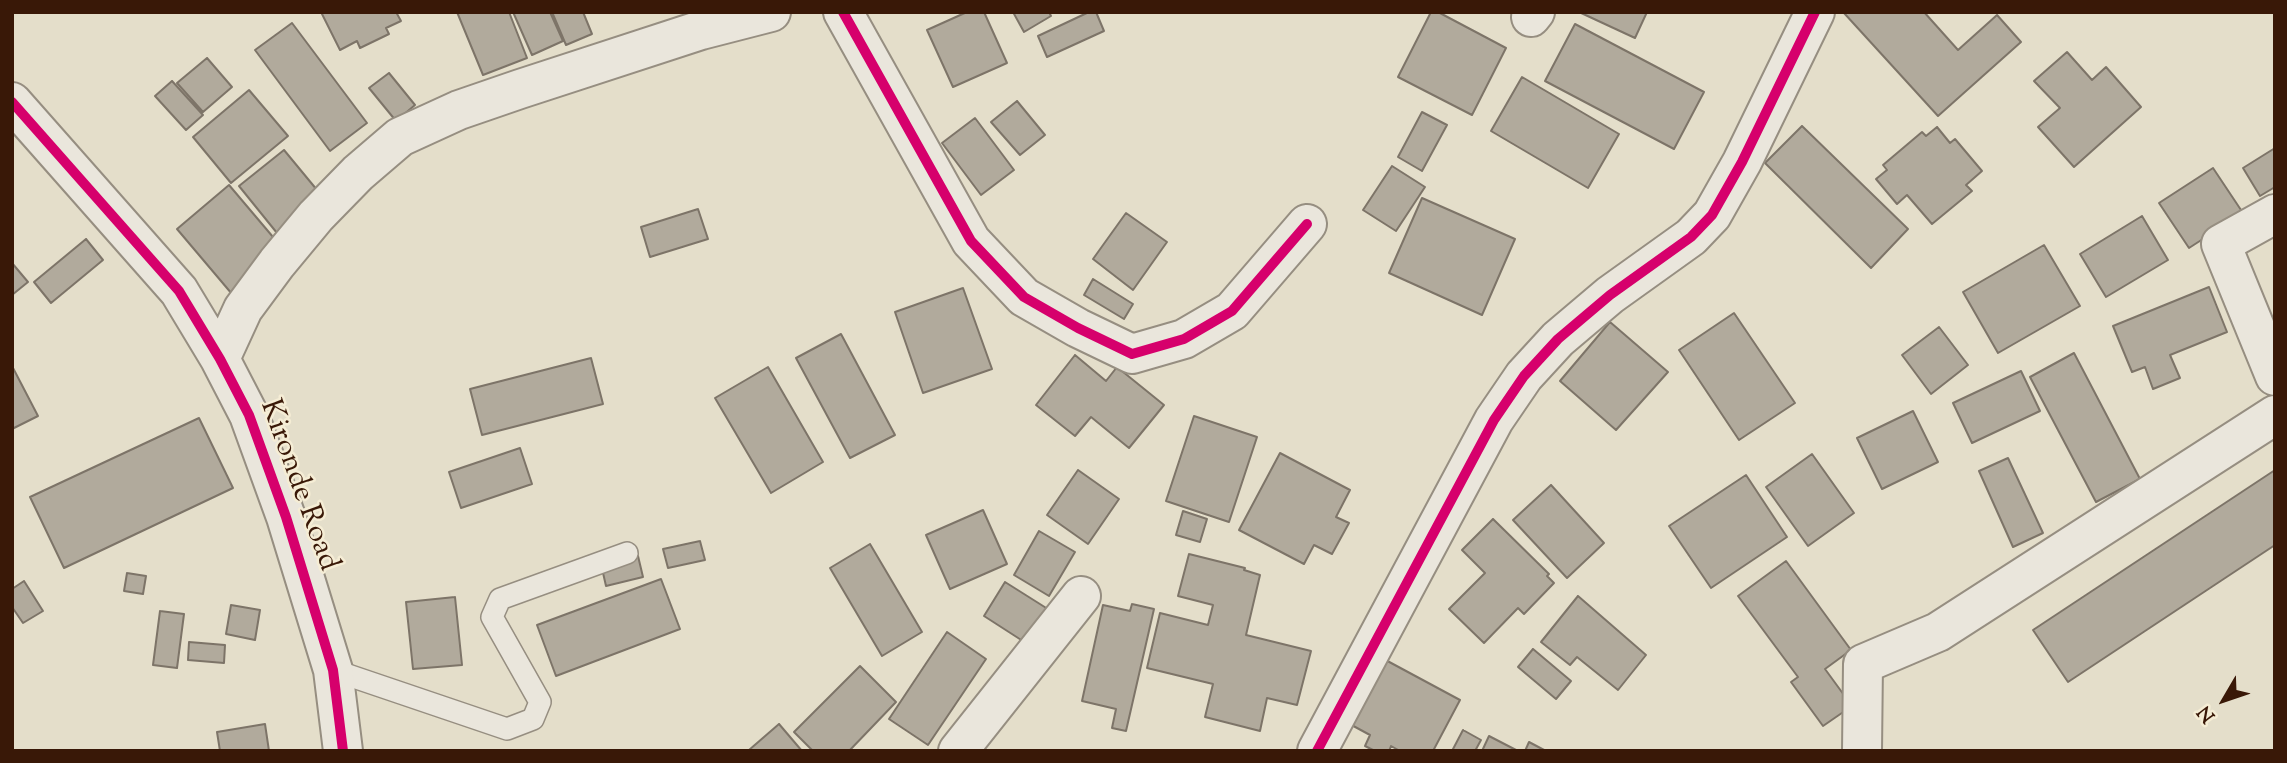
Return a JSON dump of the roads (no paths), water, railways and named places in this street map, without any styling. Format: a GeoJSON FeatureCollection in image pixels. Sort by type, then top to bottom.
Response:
{"type":"FeatureCollection","features":[{"type":"Feature","properties":{"kind":"street"},"geometry":{"type":"LineString","coordinates":[[220,359],[243,309],[277,263],[358,173],[400,137],[459,110],[520,89],[701,30],[771,12]]}},
{"type":"Feature","properties":{"kind":"street"},"geometry":{"type":"LineString","coordinates":[[844,12],[971,241],[1024,297],[1077,328],[1132,354],[1184,339],[1232,311],[1307,224]]}},
{"type":"Feature","properties":{"kind":"street"},"geometry":{"type":"LineString","coordinates":[[1317,751],[1494,420],[1524,376],[1558,339],[1609,295],[1691,237],[1712,215],[1742,162],[1815,12]]}},
{"type":"Feature","properties":{"kind":"street","name":"Kironde Road"},"geometry":{"type":"LineString","coordinates":[[12,102],[179,291],[220,359],[249,415],[286,516],[334,670],[344,751]]}},
{"type":"Feature","properties":{"kind":"street"},"geometry":{"type":"LineString","coordinates":[[2275,214],[2221,244],[2275,376]]}},
{"type":"Feature","properties":{"kind":"street"},"geometry":{"type":"LineString","coordinates":[[1862,751],[1863,664],[1938,632],[2275,415]]}},
{"type":"Feature","properties":{"kind":"street"},"geometry":{"type":"LineString","coordinates":[[958,751],[1081,596]]}},
{"type":"Feature","properties":{"kind":"lane"},"geometry":{"type":"LineString","coordinates":[[334,670],[507,729],[533,719],[540,702],[492,617],[500,599],[627,553]]}}]}
